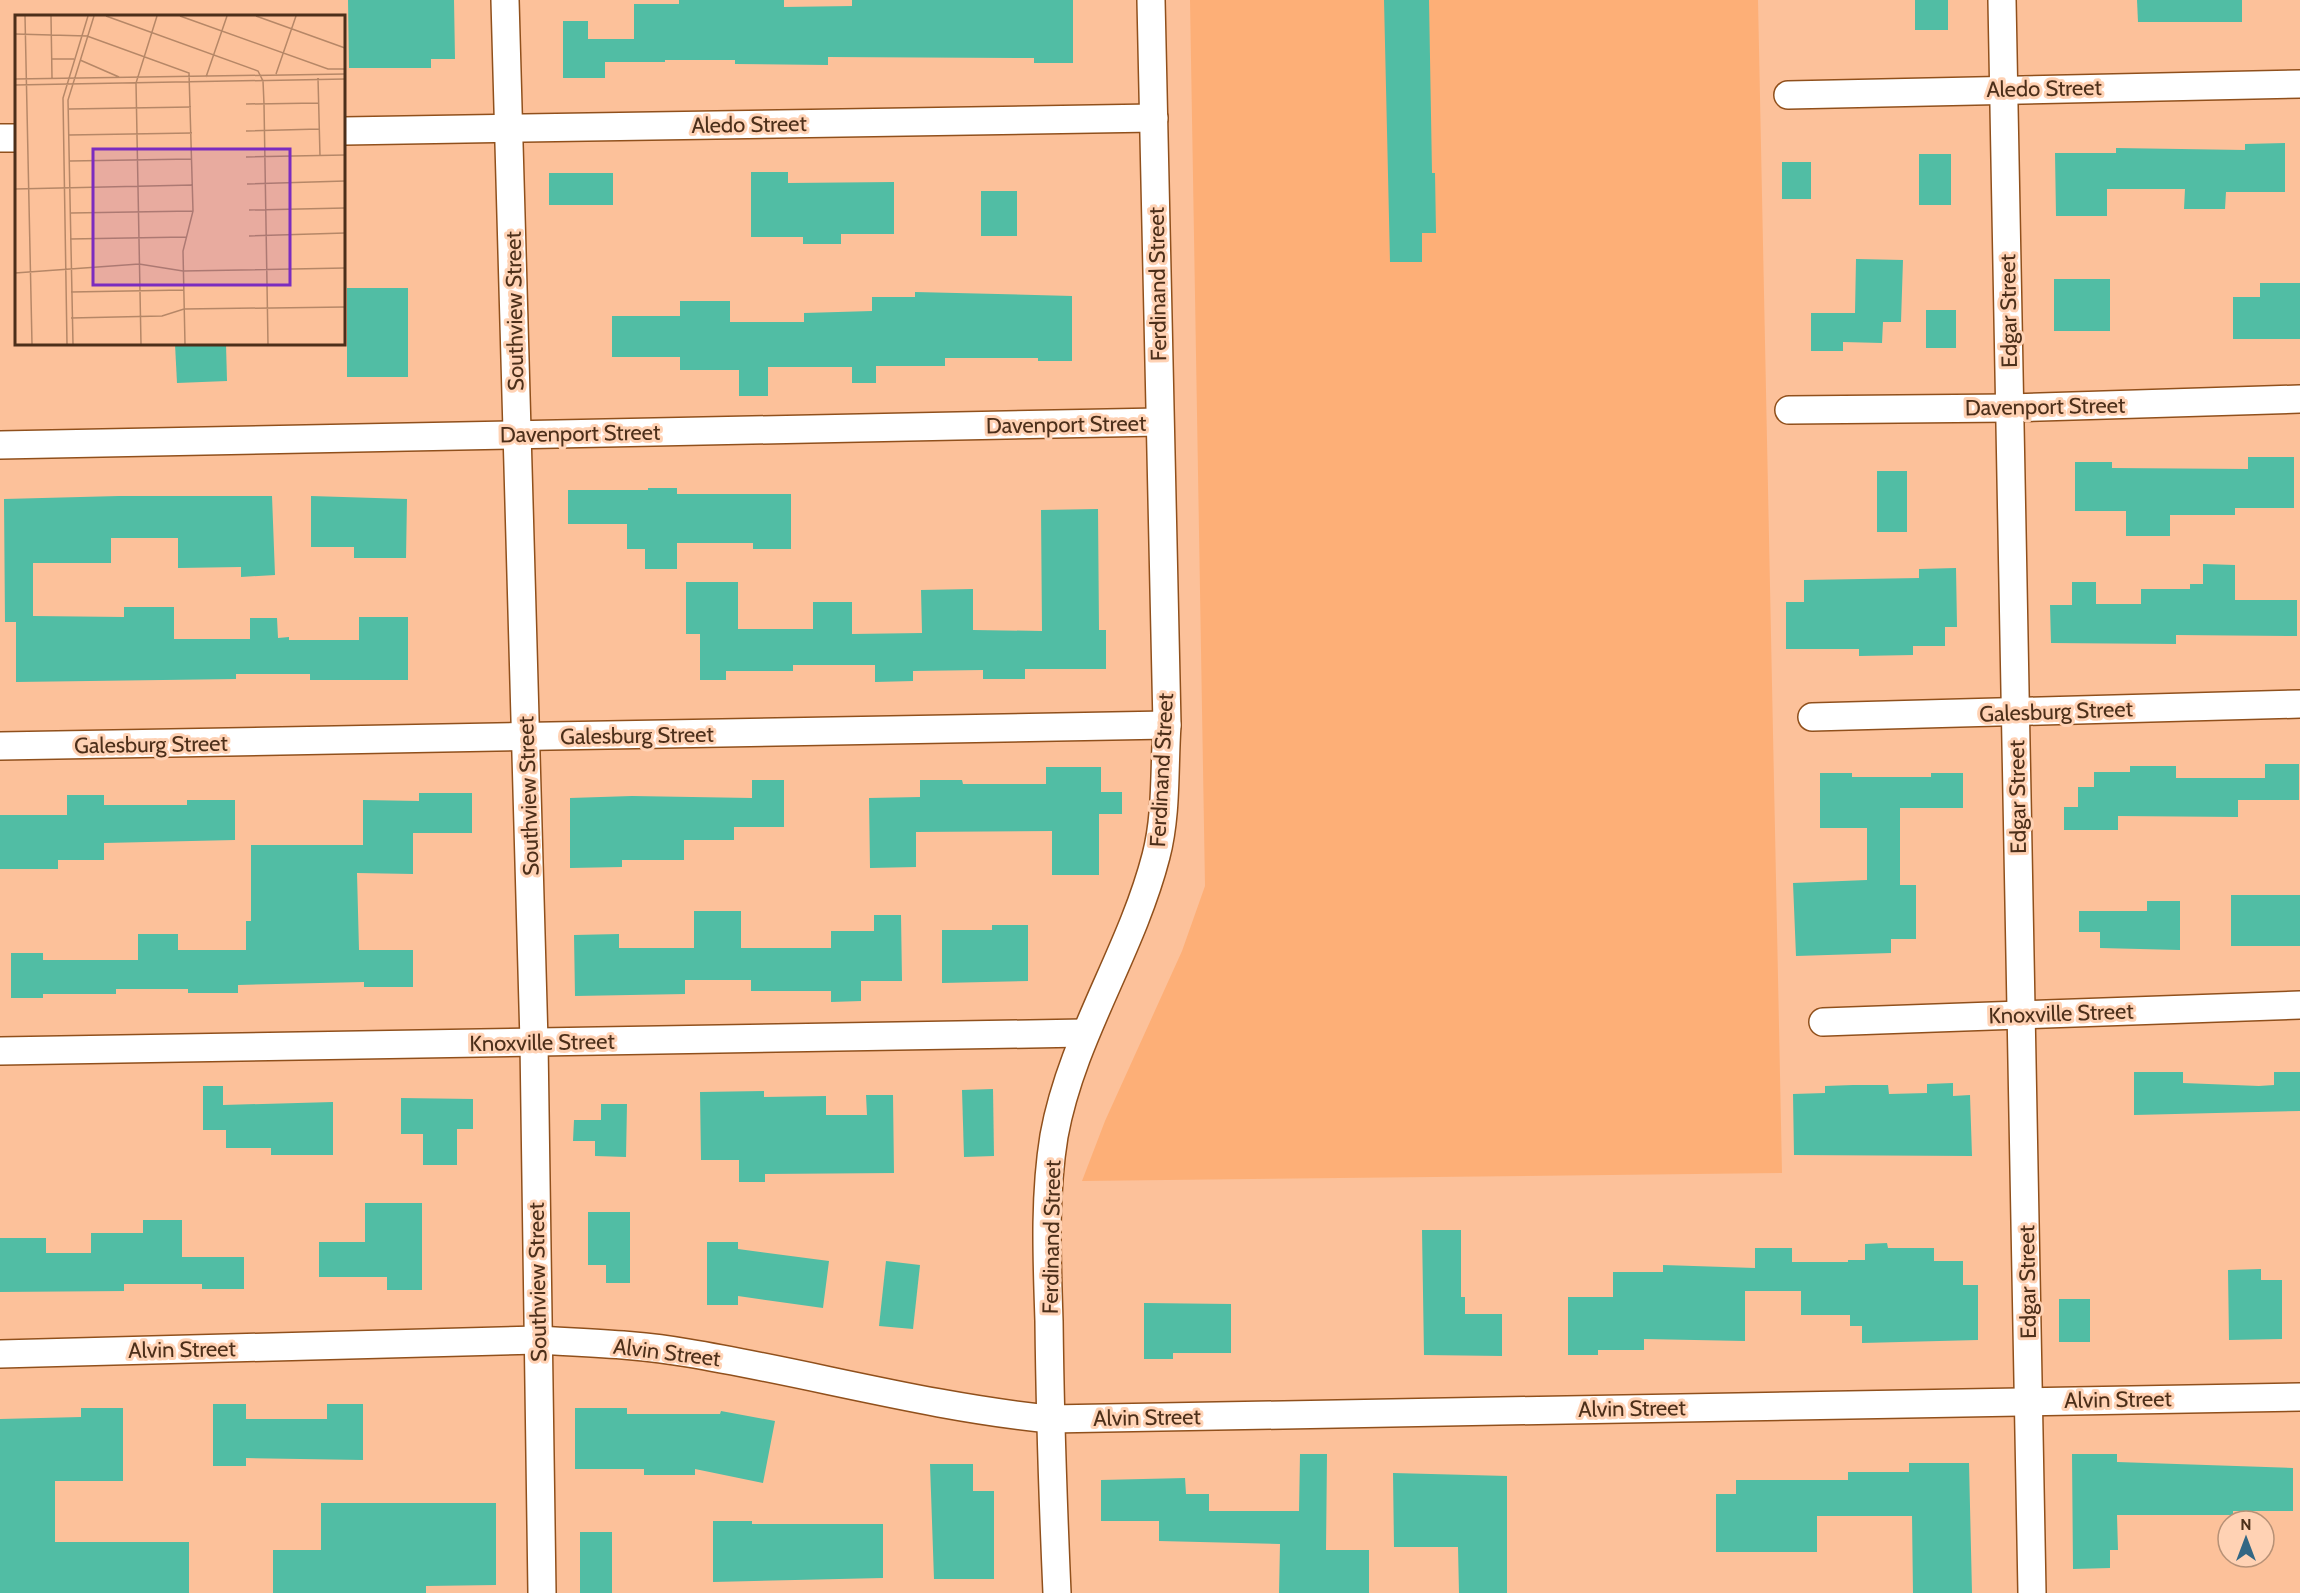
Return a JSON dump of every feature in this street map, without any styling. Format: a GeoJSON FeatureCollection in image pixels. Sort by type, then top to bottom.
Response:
{"type":"FeatureCollection","features":[{"type":"Feature","properties":{"kind":"street","name":"Southview Street"},"geometry":{"type":"LineString","coordinates":[[505,0],[534,1042],[542,1593]]}},
{"type":"Feature","properties":{"kind":"street","name":"Ferdinand Street"},"geometry":{"type":"LineString","coordinates":[[1057,1593],[1050,1419],[1047,1246],[1054,1137],[1064,1092],[1084,1033],[1147,886],[1157,854],[1162,812],[1167,725],[1151,0]]}},
{"type":"Feature","properties":{"kind":"street","name":"Edgar Street"},"geometry":{"type":"LineString","coordinates":[[2002,0],[2032,1593]]}},
{"type":"Feature","properties":{"kind":"street","name":"Aledo Street"},"geometry":{"type":"LineString","coordinates":[[1788,94],[2300,84]]}},
{"type":"Feature","properties":{"kind":"street","name":"Aledo Street"},"geometry":{"type":"LineString","coordinates":[[345,131],[1154,118]]}},
{"type":"Feature","properties":{"kind":"street","name":"Davenport Street"},"geometry":{"type":"LineString","coordinates":[[1789,410],[2010,408],[2300,399]]}},
{"type":"Feature","properties":{"kind":"street","name":"Davenport Street"},"geometry":{"type":"LineString","coordinates":[[0,445],[1159,422]]}},
{"type":"Feature","properties":{"kind":"street","name":"Galesburg Street"},"geometry":{"type":"LineString","coordinates":[[1812,717],[2300,704]]}},
{"type":"Feature","properties":{"kind":"street","name":"Galesburg Street"},"geometry":{"type":"LineString","coordinates":[[0,746],[1167,725]]}},
{"type":"Feature","properties":{"kind":"street","name":"Knoxville Street"},"geometry":{"type":"LineString","coordinates":[[1823,1022],[2300,1005]]}},
{"type":"Feature","properties":{"kind":"street","name":"Knoxville Street"},"geometry":{"type":"LineString","coordinates":[[0,1051],[1084,1033]]}},
{"type":"Feature","properties":{"kind":"street","name":"Alvin Street"},"geometry":{"type":"LineString","coordinates":[[0,1353],[538,1340],[684,1352],[814,1377],[924,1402],[1050,1419],[2300,1397]]}},
{"type":"Feature","properties":{"kind":"shaded area"},"geometry":{"type":"Polygon","coordinates":[[[1190,0],[1758,0],[1782,1173],[1082,1181],[1105,1121],[1182,951],[1205,886],[1190,0]]]}},
{"type":"Feature","properties":{"kind":"building"},"geometry":{"type":"Polygon","coordinates":[[[348,0],[454,0],[455,59],[431,59],[431,68],[349,68],[348,0]]]}},
{"type":"Feature","properties":{"kind":"building"},"geometry":{"type":"Polygon","coordinates":[[[679,0],[784,0],[784,7],[852,6],[852,0],[1073,0],[1073,63],[1034,63],[1034,58],[828,57],[828,65],[735,64],[735,60],[665,60],[665,62],[605,62],[605,78],[563,78],[563,21],[588,21],[588,39],[634,39],[634,4],[679,4],[679,0]]]}},
{"type":"Feature","properties":{"kind":"building"},"geometry":{"type":"Polygon","coordinates":[[[1384,0],[1429,0],[1432,173],[1435,173],[1436,233],[1422,233],[1422,262],[1390,262],[1384,0]]]}},
{"type":"Feature","properties":{"kind":"building"},"geometry":{"type":"Polygon","coordinates":[[[1915,0],[1948,0],[1948,30],[1915,30],[1915,0]]]}},
{"type":"Feature","properties":{"kind":"building"},"geometry":{"type":"Polygon","coordinates":[[[2137,0],[2242,0],[2242,22],[2138,22],[2137,0]]]}},
{"type":"Feature","properties":{"kind":"building"},"geometry":{"type":"Polygon","coordinates":[[[2285,143],[2285,192],[2226,192],[2225,209],[2184,209],[2185,189],[2107,189],[2107,216],[2056,216],[2055,153],[2116,153],[2116,148],[2245,150],[2245,144],[2285,143]]]}},
{"type":"Feature","properties":{"kind":"building"},"geometry":{"type":"Polygon","coordinates":[[[1919,154],[1951,154],[1951,205],[1919,205],[1919,154]]]}},
{"type":"Feature","properties":{"kind":"building"},"geometry":{"type":"Polygon","coordinates":[[[1782,162],[1811,162],[1811,199],[1782,199],[1782,162]]]}},
{"type":"Feature","properties":{"kind":"building"},"geometry":{"type":"Polygon","coordinates":[[[751,172],[788,172],[788,183],[894,182],[894,234],[841,234],[841,244],[803,244],[803,237],[751,237],[751,172]]]}},
{"type":"Feature","properties":{"kind":"building"},"geometry":{"type":"Polygon","coordinates":[[[549,173],[613,173],[613,205],[549,205],[549,173]]]}},
{"type":"Feature","properties":{"kind":"building"},"geometry":{"type":"Polygon","coordinates":[[[981,191],[1017,191],[1017,236],[981,236],[981,191]]]}},
{"type":"Feature","properties":{"kind":"building"},"geometry":{"type":"Polygon","coordinates":[[[1856,259],[1903,260],[1901,322],[1883,322],[1882,343],[1843,342],[1843,351],[1811,351],[1811,313],[1855,313],[1856,259]]]}},
{"type":"Feature","properties":{"kind":"building"},"geometry":{"type":"Polygon","coordinates":[[[2054,279],[2110,279],[2110,331],[2054,331],[2054,279]]]}},
{"type":"Feature","properties":{"kind":"building"},"geometry":{"type":"Polygon","coordinates":[[[2260,283],[2300,283],[2300,339],[2233,339],[2233,297],[2260,297],[2260,283]]]}},
{"type":"Feature","properties":{"kind":"building"},"geometry":{"type":"Polygon","coordinates":[[[347,288],[408,288],[408,377],[347,377],[347,288]]]}},
{"type":"Feature","properties":{"kind":"building"},"geometry":{"type":"Polygon","coordinates":[[[915,292],[1072,296],[1072,361],[1038,361],[1038,358],[945,358],[945,366],[876,366],[876,383],[852,383],[852,367],[768,367],[768,396],[739,396],[739,370],[680,370],[680,357],[612,357],[612,316],[680,316],[680,301],[730,301],[730,322],[804,322],[804,313],[872,311],[872,297],[915,297],[915,292]]]}},
{"type":"Feature","properties":{"kind":"building"},"geometry":{"type":"Polygon","coordinates":[[[1926,310],[1956,310],[1956,348],[1926,348],[1926,310]]]}},
{"type":"Feature","properties":{"kind":"building"},"geometry":{"type":"Polygon","coordinates":[[[175,345],[226,345],[227,381],[177,383],[175,345]]]}},
{"type":"Feature","properties":{"kind":"building"},"geometry":{"type":"Polygon","coordinates":[[[2248,457],[2294,457],[2294,508],[2235,508],[2235,515],[2170,515],[2170,536],[2126,536],[2126,511],[2075,511],[2075,462],[2112,462],[2112,468],[2248,469],[2248,457]]]}},
{"type":"Feature","properties":{"kind":"building"},"geometry":{"type":"Polygon","coordinates":[[[1877,471],[1907,471],[1907,532],[1877,532],[1877,471]]]}},
{"type":"Feature","properties":{"kind":"building"},"geometry":{"type":"Polygon","coordinates":[[[648,488],[677,488],[677,494],[791,494],[791,549],[753,549],[753,543],[677,543],[677,569],[645,569],[645,549],[627,549],[627,524],[568,524],[568,490],[648,490],[648,488]]]}},
{"type":"Feature","properties":{"kind":"building"},"geometry":{"type":"Polygon","coordinates":[[[272,496],[275,575],[241,577],[241,567],[178,568],[178,538],[111,538],[111,563],[33,563],[33,616],[124,617],[124,607],[174,607],[174,639],[250,639],[250,618],[277,618],[278,638],[289,637],[289,640],[359,640],[359,617],[408,617],[408,680],[310,680],[310,674],[236,674],[236,679],[16,682],[16,622],[5,622],[4,499],[272,496]]]}},
{"type":"Feature","properties":{"kind":"building"},"geometry":{"type":"Polygon","coordinates":[[[311,496],[407,499],[406,558],[354,558],[354,547],[311,547],[311,496]]]}},
{"type":"Feature","properties":{"kind":"building"},"geometry":{"type":"Polygon","coordinates":[[[1098,509],[1099,630],[1106,630],[1106,669],[1025,669],[1025,679],[983,679],[983,670],[913,671],[913,681],[875,682],[875,665],[793,665],[793,671],[726,671],[726,680],[700,680],[700,634],[686,634],[686,582],[738,582],[738,629],[813,629],[813,602],[852,602],[852,634],[922,633],[921,590],[973,589],[973,630],[1042,631],[1041,510],[1098,509]]]}},
{"type":"Feature","properties":{"kind":"building"},"geometry":{"type":"Polygon","coordinates":[[[2203,564],[2235,565],[2235,600],[2297,600],[2297,636],[2176,635],[2176,644],[2051,643],[2050,605],[2072,605],[2072,582],[2096,582],[2096,604],[2141,604],[2141,589],[2190,589],[2190,584],[2203,584],[2203,564]]]}},
{"type":"Feature","properties":{"kind":"building"},"geometry":{"type":"Polygon","coordinates":[[[1956,568],[1957,627],[1945,627],[1945,646],[1913,646],[1913,655],[1859,656],[1859,649],[1786,649],[1786,602],[1804,602],[1804,580],[1919,578],[1919,569],[1956,568]]]}},
{"type":"Feature","properties":{"kind":"building"},"geometry":{"type":"Polygon","coordinates":[[[2265,764],[2299,764],[2299,800],[2238,800],[2238,817],[2118,816],[2118,830],[2064,830],[2064,807],[2078,807],[2078,787],[2094,787],[2094,772],[2130,772],[2130,766],[2176,766],[2176,778],[2265,778],[2265,764]]]}},
{"type":"Feature","properties":{"kind":"building"},"geometry":{"type":"Polygon","coordinates":[[[1046,767],[1101,767],[1101,792],[1122,792],[1122,814],[1099,814],[1099,875],[1052,875],[1052,831],[916,832],[916,867],[870,868],[869,798],[920,797],[920,780],[962,780],[963,784],[1046,784],[1046,767]]]}},
{"type":"Feature","properties":{"kind":"building"},"geometry":{"type":"Polygon","coordinates":[[[1820,773],[1852,773],[1852,777],[1931,777],[1931,773],[1963,773],[1963,808],[1900,808],[1900,885],[1916,885],[1916,939],[1891,939],[1891,953],[1796,956],[1793,883],[1867,880],[1867,828],[1820,828],[1820,773]]]}},
{"type":"Feature","properties":{"kind":"building"},"geometry":{"type":"Polygon","coordinates":[[[752,780],[784,780],[784,827],[734,827],[734,840],[684,840],[684,860],[622,860],[622,867],[570,868],[570,798],[632,796],[752,798],[752,780]]]}},
{"type":"Feature","properties":{"kind":"building"},"geometry":{"type":"Polygon","coordinates":[[[419,793],[472,793],[472,833],[413,833],[413,874],[357,873],[359,950],[413,950],[413,987],[364,987],[364,982],[238,985],[238,993],[188,993],[188,989],[116,989],[116,994],[43,994],[43,998],[11,998],[11,953],[43,953],[43,960],[138,960],[138,934],[178,934],[178,950],[246,950],[246,921],[251,921],[251,845],[363,845],[363,800],[419,801],[419,793]]]}},
{"type":"Feature","properties":{"kind":"building"},"geometry":{"type":"Polygon","coordinates":[[[67,795],[104,795],[104,805],[187,805],[187,800],[235,800],[235,840],[104,843],[104,860],[58,860],[58,869],[0,869],[0,815],[67,815],[67,795]]]}},
{"type":"Feature","properties":{"kind":"building"},"geometry":{"type":"Polygon","coordinates":[[[2231,895],[2300,895],[2300,946],[2231,946],[2231,895]]]}},
{"type":"Feature","properties":{"kind":"building"},"geometry":{"type":"Polygon","coordinates":[[[2147,901],[2180,901],[2180,950],[2100,948],[2100,932],[2079,932],[2079,911],[2147,911],[2147,901]]]}},
{"type":"Feature","properties":{"kind":"building"},"geometry":{"type":"Polygon","coordinates":[[[694,911],[741,911],[741,948],[831,948],[831,931],[874,931],[874,915],[901,915],[902,981],[861,981],[861,1001],[831,1002],[831,991],[751,991],[751,980],[685,980],[685,994],[575,996],[574,935],[619,934],[619,948],[694,948],[694,911]]]}},
{"type":"Feature","properties":{"kind":"building"},"geometry":{"type":"Polygon","coordinates":[[[992,925],[1028,925],[1028,981],[942,983],[942,930],[992,930],[992,925]]]}},
{"type":"Feature","properties":{"kind":"building"},"geometry":{"type":"Polygon","coordinates":[[[2134,1072],[2183,1072],[2183,1083],[2259,1086],[2274,1085],[2274,1072],[2300,1072],[2300,1111],[2134,1115],[2134,1072]]]}},
{"type":"Feature","properties":{"kind":"building"},"geometry":{"type":"Polygon","coordinates":[[[1953,1083],[1953,1096],[1970,1095],[1972,1156],[1794,1155],[1793,1094],[1825,1093],[1825,1086],[1853,1085],[1888,1085],[1889,1094],[1927,1093],[1927,1084],[1953,1083]]]}},
{"type":"Feature","properties":{"kind":"building"},"geometry":{"type":"Polygon","coordinates":[[[203,1086],[223,1086],[223,1105],[333,1102],[333,1155],[271,1155],[271,1148],[226,1148],[226,1130],[203,1130],[203,1086]]]}},
{"type":"Feature","properties":{"kind":"building"},"geometry":{"type":"Polygon","coordinates":[[[993,1089],[994,1156],[964,1157],[962,1090],[993,1089]]]}},
{"type":"Feature","properties":{"kind":"building"},"geometry":{"type":"Polygon","coordinates":[[[764,1091],[764,1097],[826,1096],[826,1115],[867,1115],[866,1095],[893,1095],[894,1173],[765,1174],[765,1182],[739,1182],[739,1160],[701,1160],[700,1092],[764,1091]]]}},
{"type":"Feature","properties":{"kind":"building"},"geometry":{"type":"Polygon","coordinates":[[[401,1098],[473,1099],[473,1129],[457,1129],[457,1165],[423,1165],[423,1134],[401,1134],[401,1098]]]}},
{"type":"Feature","properties":{"kind":"building"},"geometry":{"type":"Polygon","coordinates":[[[601,1104],[627,1104],[626,1157],[595,1156],[595,1141],[573,1141],[574,1120],[601,1120],[601,1104]]]}},
{"type":"Feature","properties":{"kind":"building"},"geometry":{"type":"Polygon","coordinates":[[[365,1203],[422,1203],[422,1290],[387,1290],[387,1277],[319,1277],[319,1242],[365,1242],[365,1203]]]}},
{"type":"Feature","properties":{"kind":"building"},"geometry":{"type":"Polygon","coordinates":[[[588,1212],[630,1212],[630,1283],[606,1283],[606,1265],[588,1265],[588,1212]]]}},
{"type":"Feature","properties":{"kind":"building"},"geometry":{"type":"Polygon","coordinates":[[[143,1220],[182,1220],[182,1257],[244,1257],[244,1289],[202,1289],[202,1284],[124,1284],[124,1291],[0,1292],[0,1238],[46,1238],[46,1253],[91,1253],[91,1233],[143,1233],[143,1220]]]}},
{"type":"Feature","properties":{"kind":"building"},"geometry":{"type":"Polygon","coordinates":[[[1422,1230],[1461,1230],[1461,1297],[1465,1297],[1465,1314],[1502,1314],[1502,1356],[1424,1355],[1422,1230]]]}},
{"type":"Feature","properties":{"kind":"building"},"geometry":{"type":"Polygon","coordinates":[[[707,1242],[738,1242],[738,1249],[829,1261],[823,1308],[738,1296],[738,1305],[707,1305],[707,1242]]]}},
{"type":"Feature","properties":{"kind":"building"},"geometry":{"type":"Polygon","coordinates":[[[1887,1243],[1888,1248],[1934,1248],[1934,1261],[1963,1261],[1963,1285],[1978,1285],[1978,1340],[1862,1343],[1862,1326],[1850,1326],[1850,1315],[1801,1315],[1801,1291],[1745,1291],[1745,1341],[1644,1339],[1644,1350],[1598,1350],[1598,1355],[1568,1355],[1568,1297],[1613,1297],[1613,1272],[1663,1272],[1663,1265],[1755,1268],[1755,1248],[1792,1248],[1792,1262],[1848,1262],[1848,1260],[1865,1260],[1865,1244],[1887,1243]]]}},
{"type":"Feature","properties":{"kind":"building"},"geometry":{"type":"Polygon","coordinates":[[[886,1261],[920,1265],[913,1329],[879,1326],[886,1261]]]}},
{"type":"Feature","properties":{"kind":"building"},"geometry":{"type":"Polygon","coordinates":[[[2261,1269],[2261,1280],[2282,1280],[2282,1339],[2229,1340],[2228,1270],[2261,1269]]]}},
{"type":"Feature","properties":{"kind":"building"},"geometry":{"type":"Polygon","coordinates":[[[2059,1299],[2090,1299],[2090,1342],[2059,1342],[2059,1299]]]}},
{"type":"Feature","properties":{"kind":"building"},"geometry":{"type":"Polygon","coordinates":[[[1144,1303],[1231,1304],[1231,1353],[1173,1353],[1173,1359],[1144,1359],[1144,1303]]]}},
{"type":"Feature","properties":{"kind":"building"},"geometry":{"type":"Polygon","coordinates":[[[213,1404],[246,1404],[246,1419],[327,1419],[327,1404],[363,1404],[363,1460],[246,1458],[246,1466],[213,1466],[213,1404]]]}},
{"type":"Feature","properties":{"kind":"building"},"geometry":{"type":"Polygon","coordinates":[[[81,1408],[123,1408],[123,1481],[55,1481],[55,1542],[189,1542],[189,1593],[0,1593],[0,1419],[81,1417],[81,1408]]]}},
{"type":"Feature","properties":{"kind":"building"},"geometry":{"type":"Polygon","coordinates":[[[575,1408],[627,1408],[627,1414],[720,1414],[721,1411],[775,1421],[763,1483],[695,1469],[695,1475],[644,1475],[644,1469],[575,1469],[575,1408]]]}},
{"type":"Feature","properties":{"kind":"building"},"geometry":{"type":"Polygon","coordinates":[[[1300,1454],[1327,1454],[1326,1550],[1369,1550],[1369,1593],[1279,1593],[1280,1544],[1159,1541],[1159,1521],[1101,1521],[1101,1480],[1185,1478],[1186,1494],[1209,1494],[1209,1511],[1299,1511],[1300,1454]]]}},
{"type":"Feature","properties":{"kind":"building"},"geometry":{"type":"Polygon","coordinates":[[[2072,1454],[2117,1454],[2117,1462],[2293,1468],[2293,1511],[2216,1509],[2216,1515],[2117,1515],[2118,1550],[2110,1550],[2110,1568],[2073,1569],[2072,1454]]]}},
{"type":"Feature","properties":{"kind":"building"},"geometry":{"type":"Polygon","coordinates":[[[1909,1463],[1969,1463],[1972,1593],[1913,1593],[1912,1516],[1817,1516],[1817,1552],[1716,1552],[1716,1494],[1736,1494],[1736,1480],[1848,1480],[1848,1472],[1909,1472],[1909,1463]]]}},
{"type":"Feature","properties":{"kind":"building"},"geometry":{"type":"Polygon","coordinates":[[[930,1464],[973,1464],[973,1491],[994,1491],[994,1579],[934,1579],[930,1464]]]}},
{"type":"Feature","properties":{"kind":"building"},"geometry":{"type":"Polygon","coordinates":[[[1393,1473],[1507,1476],[1507,1593],[1459,1593],[1458,1547],[1394,1547],[1393,1473]]]}},
{"type":"Feature","properties":{"kind":"building"},"geometry":{"type":"Polygon","coordinates":[[[321,1503],[496,1503],[496,1585],[426,1586],[426,1593],[273,1593],[273,1550],[321,1550],[321,1503]]]}},
{"type":"Feature","properties":{"kind":"building"},"geometry":{"type":"Polygon","coordinates":[[[713,1521],[752,1521],[752,1524],[883,1524],[883,1578],[713,1582],[713,1521]]]}},
{"type":"Feature","properties":{"kind":"building"},"geometry":{"type":"Polygon","coordinates":[[[580,1532],[612,1532],[612,1593],[580,1593],[580,1532]]]}}]}
